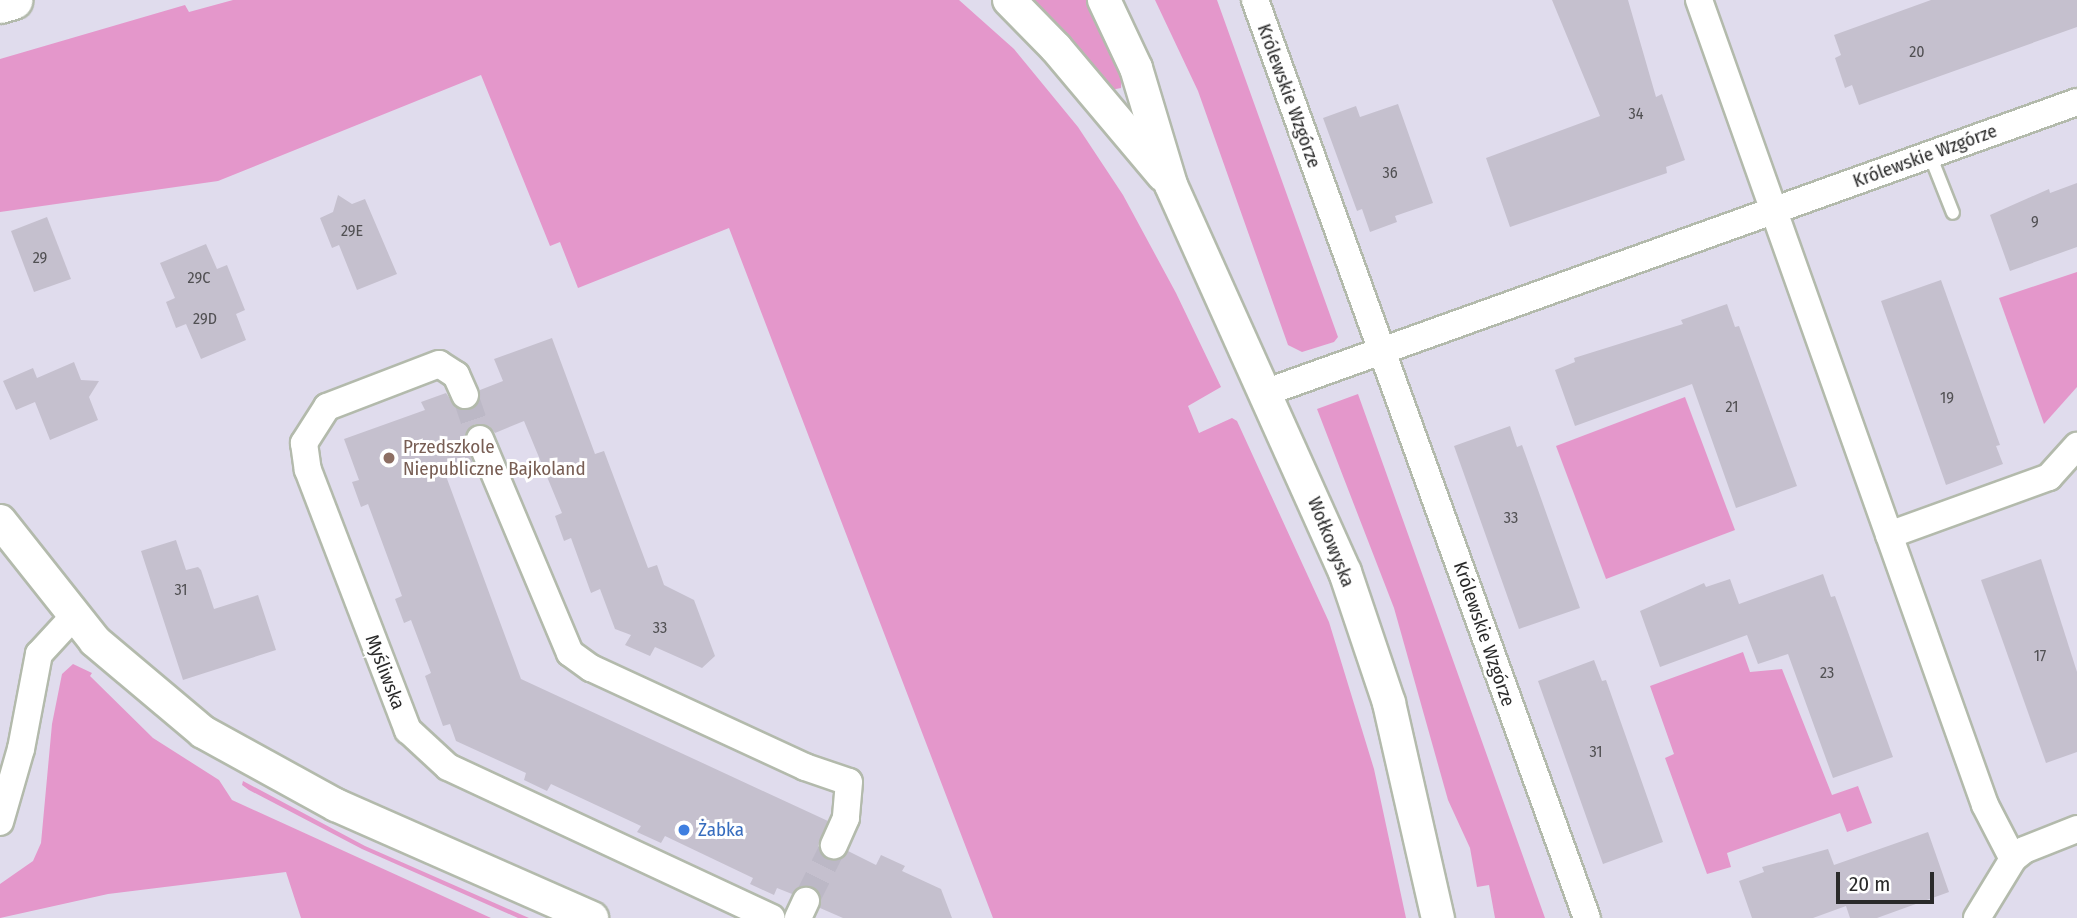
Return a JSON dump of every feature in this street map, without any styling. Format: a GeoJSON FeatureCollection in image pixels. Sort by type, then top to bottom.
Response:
{"type":"FeatureCollection","features":[{"type":"Feature","properties":{"kind":"main road"},"geometry":{"type":"LineString","coordinates":[[0,4],[13,0]]}},
{"type":"Feature","properties":{"kind":"street","name":"Wołkowyska"},"geometry":{"type":"LineString","coordinates":[[1009,0],[1056,48],[1171,185]]}},
{"type":"Feature","properties":{"kind":"street","name":"Wołkowyska"},"geometry":{"type":"LineString","coordinates":[[1104,0],[1136,68],[1171,185],[1268,392],[1345,572],[1389,703],[1438,918]]}},
{"type":"Feature","properties":{"kind":"street","name":"Królewskie Wzgórze"},"geometry":{"type":"LineString","coordinates":[[1255,0],[1379,351],[1587,918]]}},
{"type":"Feature","properties":{"kind":"street"},"geometry":{"type":"LineString","coordinates":[[1699,0],[1985,805],[2012,859]]}},
{"type":"Feature","properties":{"kind":"street","name":"Królewskie Wzgórze"},"geometry":{"type":"LineString","coordinates":[[1268,392],[2077,102]]}},
{"type":"Feature","properties":{"kind":"street","name":"Myśliwska"},"geometry":{"type":"LineString","coordinates":[[465,395],[456,375],[439,364],[327,407],[304,443],[308,470],[408,730],[447,767],[746,912],[772,918]]}},
{"type":"Feature","properties":{"kind":"street"},"geometry":{"type":"LineString","coordinates":[[480,439],[570,653],[591,668],[805,767],[849,782],[846,818],[834,845]]}},
{"type":"Feature","properties":{"kind":"street"},"geometry":{"type":"LineString","coordinates":[[1889,535],[2049,477],[2077,446]]}},
{"type":"Feature","properties":{"kind":"street"},"geometry":{"type":"LineString","coordinates":[[0,521],[74,616],[121,667],[165,704],[240,754],[388,829],[592,918]]}},
{"type":"Feature","properties":{"kind":"street"},"geometry":{"type":"LineString","coordinates":[[0,822],[21,749],[39,654],[48,640],[74,616]]}},
{"type":"Feature","properties":{"kind":"street"},"geometry":{"type":"LineString","coordinates":[[1977,918],[2012,859],[2024,850],[2077,830]]}},
{"type":"Feature","properties":{"kind":"lane"},"geometry":{"type":"LineString","coordinates":[[1930,155],[1953,213]]}},
{"type":"Feature","properties":{"kind":"shaded area"},"geometry":{"type":"Polygon","coordinates":[[[233,0],[959,0],[1014,49],[1078,127],[1123,195],[1176,293],[1221,387],[1188,406],[1199,433],[1232,418],[1237,421],[1329,622],[1374,769],[1406,918],[993,918],[729,228],[578,288],[560,242],[550,246],[481,75],[218,181],[0,212],[0,59],[185,5],[189,12],[233,0]]]}},
{"type":"Feature","properties":{"kind":"shaded area"},"geometry":{"type":"Polygon","coordinates":[[[1031,0],[1086,0],[1122,74],[1121,88],[1111,90],[1031,0]]]}},
{"type":"Feature","properties":{"kind":"shaded area"},"geometry":{"type":"Polygon","coordinates":[[[1155,0],[1217,0],[1338,337],[1334,342],[1302,352],[1288,345],[1198,91],[1155,0]]]}},
{"type":"Feature","properties":{"kind":"shaded area"},"geometry":{"type":"Polygon","coordinates":[[[2077,272],[2077,387],[2044,424],[1999,298],[2077,272]]]}},
{"type":"Feature","properties":{"kind":"shaded area"},"geometry":{"type":"Polygon","coordinates":[[[1358,394],[1545,918],[1495,918],[1489,885],[1477,887],[1470,848],[1448,800],[1394,608],[1317,409],[1358,394]]]}},
{"type":"Feature","properties":{"kind":"shaded area"},"geometry":{"type":"Polygon","coordinates":[[[1685,397],[1735,530],[1606,579],[1556,446],[1685,397]]]}},
{"type":"Feature","properties":{"kind":"shaded area"},"geometry":{"type":"Polygon","coordinates":[[[1743,652],[1750,672],[1782,669],[1832,795],[1858,786],[1872,823],[1847,832],[1840,813],[1727,853],[1731,867],[1707,874],[1665,758],[1674,754],[1650,686],[1743,652]]]}},
{"type":"Feature","properties":{"kind":"shaded area"},"geometry":{"type":"Polygon","coordinates":[[[73,664],[92,673],[90,676],[153,738],[219,780],[232,800],[491,918],[301,918],[286,872],[108,894],[0,918],[0,884],[33,861],[41,843],[52,724],[62,674],[73,664]]]}},
{"type":"Feature","properties":{"kind":"shaded area"},"geometry":{"type":"Polygon","coordinates":[[[243,781],[365,846],[529,918],[518,918],[362,849],[249,790],[242,785],[243,781]]]}},
{"type":"Feature","properties":{"kind":"building"},"geometry":{"type":"Polygon","coordinates":[[[1552,0],[1628,0],[1656,97],[1662,94],[1685,160],[1666,167],[1667,173],[1510,227],[1486,158],[1600,116],[1552,0]]]}},
{"type":"Feature","properties":{"kind":"building"},"geometry":{"type":"Polygon","coordinates":[[[1931,0],[2077,0],[2077,27],[1859,105],[1852,85],[1845,88],[1835,58],[1841,55],[1834,35],[1931,0]]]}},
{"type":"Feature","properties":{"kind":"building"},"geometry":{"type":"Polygon","coordinates":[[[1398,104],[1433,203],[1395,216],[1397,222],[1370,232],[1362,209],[1357,211],[1323,118],[1356,106],[1360,117],[1398,104]]]}},
{"type":"Feature","properties":{"kind":"building"},"geometry":{"type":"Polygon","coordinates":[[[2077,183],[2077,247],[2010,271],[1990,215],[2049,189],[2050,193],[2077,183]]]}},
{"type":"Feature","properties":{"kind":"building"},"geometry":{"type":"Polygon","coordinates":[[[338,195],[352,204],[365,199],[397,274],[357,290],[339,245],[332,248],[320,218],[333,212],[338,195]]]}},
{"type":"Feature","properties":{"kind":"building"},"geometry":{"type":"Polygon","coordinates":[[[47,217],[71,279],[34,292],[11,231],[47,217]]]}},
{"type":"Feature","properties":{"kind":"building"},"geometry":{"type":"Polygon","coordinates":[[[206,244],[217,269],[227,265],[245,310],[236,314],[246,340],[201,359],[186,324],[176,328],[166,302],[175,298],[160,263],[206,244]]]}},
{"type":"Feature","properties":{"kind":"building"},"geometry":{"type":"Polygon","coordinates":[[[1941,280],[2000,445],[1996,446],[2003,464],[1946,485],[1881,301],[1941,280]]]}},
{"type":"Feature","properties":{"kind":"building"},"geometry":{"type":"Polygon","coordinates":[[[1727,304],[1735,327],[1739,326],[1797,486],[1736,508],[1692,384],[1575,426],[1555,370],[1575,362],[1574,358],[1683,324],[1681,320],[1727,304]]]}},
{"type":"Feature","properties":{"kind":"building"},"geometry":{"type":"Polygon","coordinates":[[[552,338],[595,454],[604,451],[648,568],[657,565],[664,585],[694,600],[715,656],[702,668],[655,647],[650,656],[625,645],[631,635],[615,629],[600,589],[591,593],[571,538],[564,541],[555,516],[562,513],[524,421],[495,433],[489,426],[475,424],[464,438],[474,466],[446,476],[521,679],[828,821],[818,846],[827,859],[836,861],[848,851],[876,865],[881,855],[905,866],[902,871],[941,889],[952,918],[843,918],[820,908],[819,893],[805,885],[792,894],[777,888],[774,895],[750,884],[753,878],[665,836],[661,843],[637,832],[641,826],[551,784],[547,791],[524,780],[526,773],[456,741],[450,724],[443,726],[425,676],[431,673],[411,620],[404,623],[395,599],[402,596],[368,504],[361,507],[352,482],[359,480],[344,439],[425,410],[421,402],[446,393],[456,408],[472,409],[478,404],[480,390],[503,381],[494,359],[552,338]]]}},
{"type":"Feature","properties":{"kind":"building"},"geometry":{"type":"Polygon","coordinates":[[[74,362],[81,380],[99,381],[89,397],[98,420],[50,440],[35,402],[16,410],[3,381],[33,368],[37,378],[74,362]]]}},
{"type":"Feature","properties":{"kind":"building"},"geometry":{"type":"Polygon","coordinates":[[[1510,426],[1517,447],[1522,445],[1580,608],[1519,629],[1454,446],[1510,426]]]}},
{"type":"Feature","properties":{"kind":"building"},"geometry":{"type":"Polygon","coordinates":[[[176,540],[186,570],[198,567],[201,570],[214,609],[258,595],[276,650],[183,680],[141,551],[176,540]]]}},
{"type":"Feature","properties":{"kind":"building"},"geometry":{"type":"Polygon","coordinates":[[[2041,559],[2077,672],[2077,752],[2046,763],[1981,580],[2041,559]]]}},
{"type":"Feature","properties":{"kind":"building"},"geometry":{"type":"Polygon","coordinates":[[[1823,574],[1831,597],[1835,596],[1893,757],[1833,778],[1788,654],[1758,664],[1747,635],[1660,667],[1640,611],[1704,583],[1706,587],[1730,579],[1739,604],[1823,574]]]}},
{"type":"Feature","properties":{"kind":"building"},"geometry":{"type":"Polygon","coordinates":[[[1594,660],[1602,681],[1606,680],[1663,842],[1603,864],[1538,681],[1594,660]]]}},
{"type":"Feature","properties":{"kind":"building"},"geometry":{"type":"Polygon","coordinates":[[[1928,832],[1949,892],[1877,918],[1850,918],[1846,906],[1813,918],[1752,918],[1739,881],[1764,872],[1762,867],[1828,849],[1834,865],[1928,832]]]}},
{"type":"Feature","properties":{"kind":"tunnel"},"geometry":{"type":"LineString","coordinates":[[465,395],[480,439]]}},
{"type":"Feature","properties":{"kind":"tunnel"},"geometry":{"type":"LineString","coordinates":[[806,901],[834,845]]}},
{"type":"Feature","properties":{"kind":"place","name":"Przedszkole Niepubliczne Bajkoland"},"geometry":{"type":"Point","coordinates":[389,458]}},
{"type":"Feature","properties":{"kind":"place","name":"Żabka"},"geometry":{"type":"Point","coordinates":[684,830]}}]}
